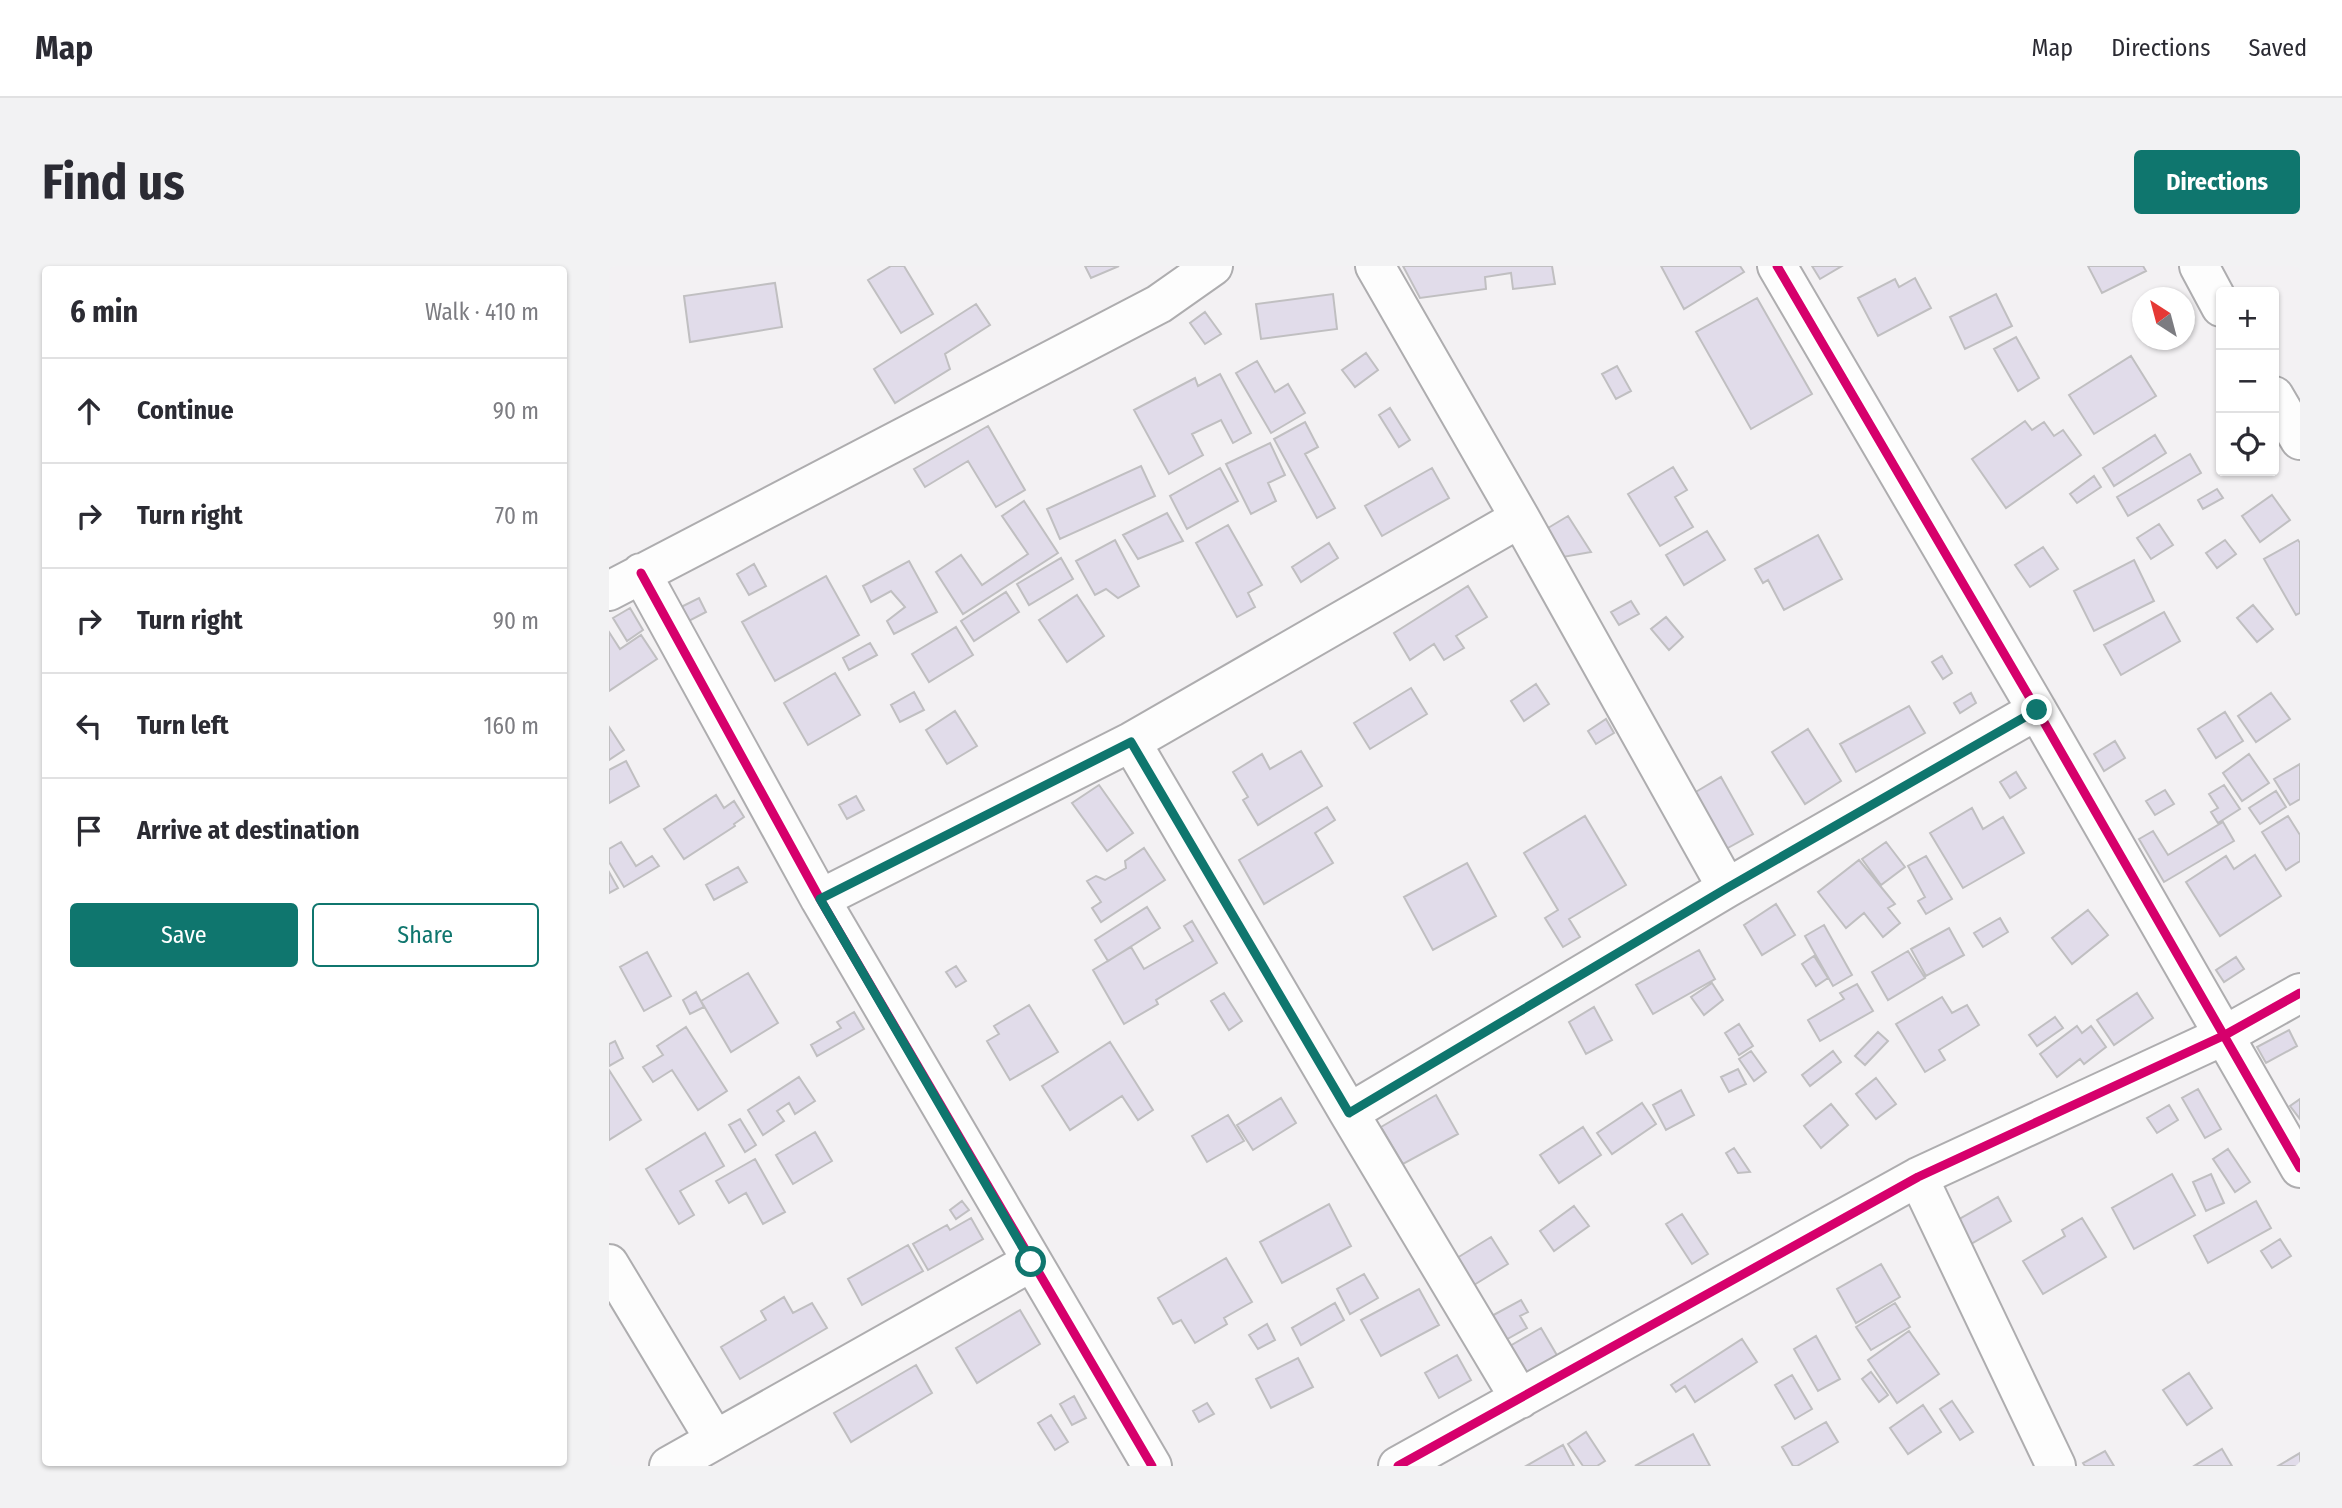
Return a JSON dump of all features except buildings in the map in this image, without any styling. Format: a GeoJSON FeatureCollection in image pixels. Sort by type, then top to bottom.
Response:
{"type":"FeatureCollection","features":[{"type":"Feature","properties":{"kind":"street"},"geometry":{"type":"LineString","coordinates":[[1152,1466],[820,899],[625,582],[1159,304],[1213,266]]}},
{"type":"Feature","properties":{"kind":"street"},"geometry":{"type":"LineString","coordinates":[[1375,266],[1521,518],[1727,888]]}},
{"type":"Feature","properties":{"kind":"street"},"geometry":{"type":"LineString","coordinates":[[1777,266],[2037,710],[2300,1168]]}},
{"type":"Feature","properties":{"kind":"street"},"geometry":{"type":"LineString","coordinates":[[2199,266],[2216,298]]}},
{"type":"Feature","properties":{"kind":"street"},"geometry":{"type":"LineString","coordinates":[[2279,404],[2300,440]]}},
{"type":"Feature","properties":{"kind":"street"},"geometry":{"type":"LineString","coordinates":[[820,899],[1131,742],[1521,518]]}},
{"type":"Feature","properties":{"kind":"street"},"geometry":{"type":"LineString","coordinates":[[1349,1113],[1727,888],[2037,710]]}},
{"type":"Feature","properties":{"kind":"street"},"geometry":{"type":"LineString","coordinates":[[1131,742],[1520,1399]]}},
{"type":"Feature","properties":{"kind":"street"},"geometry":{"type":"LineString","coordinates":[[1398,1466],[1918,1177],[2225,1035],[2300,993]]}},
{"type":"Feature","properties":{"kind":"street"},"geometry":{"type":"LineString","coordinates":[[1918,1177],[2056,1466]]}},
{"type":"Feature","properties":{"kind":"street"},"geometry":{"type":"LineString","coordinates":[[669,1466],[1031,1262]]}},
{"type":"Feature","properties":{"kind":"street"},"geometry":{"type":"LineString","coordinates":[[609,1264],[715,1440]]}},
{"type":"Feature","properties":{"kind":"cycle path"},"geometry":{"type":"LineString","coordinates":[[1777,266],[2037,710],[2300,1168]]}},
{"type":"Feature","properties":{"kind":"cycle path"},"geometry":{"type":"LineString","coordinates":[[641,573],[820,899],[1152,1466]]}},
{"type":"Feature","properties":{"kind":"cycle path"},"geometry":{"type":"LineString","coordinates":[[1398,1466],[1918,1177],[2225,1035],[2300,993]]}},
{"type":"Feature","properties":{"kind":"route"},"geometry":{"type":"LineString","coordinates":[[1031,1262],[820,899],[1131,742],[1349,1113],[1727,888],[2037,710]]}}]}
